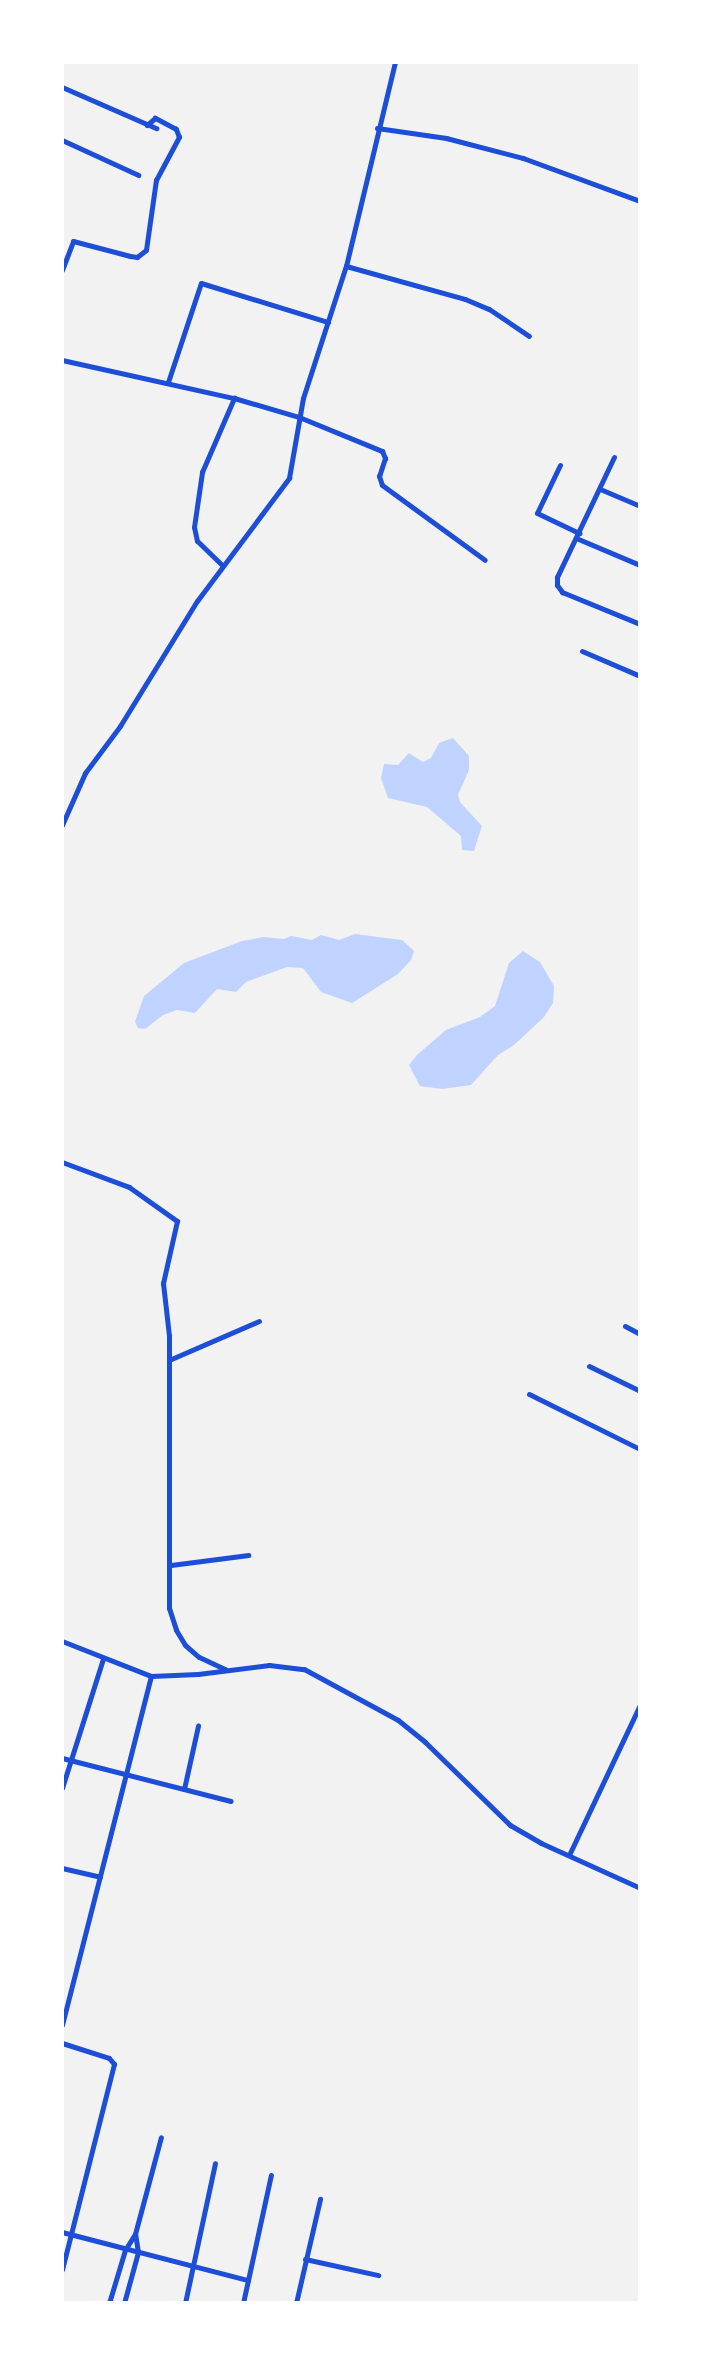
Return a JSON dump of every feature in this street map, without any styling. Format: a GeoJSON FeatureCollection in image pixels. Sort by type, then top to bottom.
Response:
{"type":"FeatureCollection","features":[{"type":"Feature","properties":{"kind":"street"},"geometry":{"type":"LineString","coordinates":[[62,825],[85,773],[120,726],[221,564],[286,484],[296,449],[299,417],[346,266],[395,62]]}},
{"type":"Feature","properties":{"kind":"street"},"geometry":{"type":"LineString","coordinates":[[62,87],[156,128]]}},
{"type":"Feature","properties":{"kind":"street"},"geometry":{"type":"LineString","coordinates":[[62,239],[137,257],[146,250],[156,180],[179,137],[176,129],[155,118],[147,125]]}},
{"type":"Feature","properties":{"kind":"street"},"geometry":{"type":"LineString","coordinates":[[377,128],[446,138],[523,158],[640,201]]}},
{"type":"Feature","properties":{"kind":"street"},"geometry":{"type":"LineString","coordinates":[[62,140],[138,175]]}},
{"type":"Feature","properties":{"kind":"street"},"geometry":{"type":"LineString","coordinates":[[62,270],[73,241]]}},
{"type":"Feature","properties":{"kind":"street"},"geometry":{"type":"LineString","coordinates":[[346,266],[465,299],[489,309],[529,336]]}},
{"type":"Feature","properties":{"kind":"street"},"geometry":{"type":"LineString","coordinates":[[168,382],[201,283],[328,322]]}},
{"type":"Feature","properties":{"kind":"street"},"geometry":{"type":"LineString","coordinates":[[62,360],[234,398],[299,417],[382,451],[385,458],[379,476],[382,485],[485,560]]}},
{"type":"Feature","properties":{"kind":"street"},"geometry":{"type":"LineString","coordinates":[[221,564],[197,541],[194,527],[202,472],[234,398]]}},
{"type":"Feature","properties":{"kind":"street"},"geometry":{"type":"LineString","coordinates":[[614,457],[557,577],[559,589],[640,624]]}},
{"type":"Feature","properties":{"kind":"street"},"geometry":{"type":"LineString","coordinates":[[560,465],[537,513],[640,565]]}},
{"type":"Feature","properties":{"kind":"street"},"geometry":{"type":"LineString","coordinates":[[600,489],[640,506]]}},
{"type":"Feature","properties":{"kind":"street"},"geometry":{"type":"LineString","coordinates":[[582,651],[640,676]]}},
{"type":"Feature","properties":{"kind":"street"},"geometry":{"type":"LineString","coordinates":[[62,1162],[129,1187],[177,1219],[163,1283],[169,1360],[169,1608],[176,1630],[192,1653],[226,1670]]}},
{"type":"Feature","properties":{"kind":"street"},"geometry":{"type":"LineString","coordinates":[[169,1360],[259,1321]]}},
{"type":"Feature","properties":{"kind":"street"},"geometry":{"type":"LineString","coordinates":[[625,1326],[640,1334]]}},
{"type":"Feature","properties":{"kind":"street"},"geometry":{"type":"LineString","coordinates":[[589,1366],[640,1391]]}},
{"type":"Feature","properties":{"kind":"street"},"geometry":{"type":"LineString","coordinates":[[529,1394],[640,1449]]}},
{"type":"Feature","properties":{"kind":"street"},"geometry":{"type":"LineString","coordinates":[[171,1565],[248,1555]]}},
{"type":"Feature","properties":{"kind":"street"},"geometry":{"type":"LineString","coordinates":[[62,1641],[151,1676],[294,1666],[370,1702],[425,1742],[510,1825],[640,1888]]}},
{"type":"Feature","properties":{"kind":"street"},"geometry":{"type":"LineString","coordinates":[[62,1788],[103,1659]]}},
{"type":"Feature","properties":{"kind":"street"},"geometry":{"type":"LineString","coordinates":[[62,2025],[151,1676]]}},
{"type":"Feature","properties":{"kind":"street"},"geometry":{"type":"LineString","coordinates":[[569,1855],[640,1705]]}},
{"type":"Feature","properties":{"kind":"street"},"geometry":{"type":"LineString","coordinates":[[184,1789],[198,1726]]}},
{"type":"Feature","properties":{"kind":"street"},"geometry":{"type":"LineString","coordinates":[[62,1758],[231,1801]]}},
{"type":"Feature","properties":{"kind":"street"},"geometry":{"type":"LineString","coordinates":[[62,1868],[100,1877]]}},
{"type":"Feature","properties":{"kind":"street"},"geometry":{"type":"LineString","coordinates":[[62,2043],[109,2058],[114,2064],[62,2270]]}},
{"type":"Feature","properties":{"kind":"street"},"geometry":{"type":"LineString","coordinates":[[109,2303],[125,2250],[135,2234],[161,2137]]}},
{"type":"Feature","properties":{"kind":"street"},"geometry":{"type":"LineString","coordinates":[[185,2303],[215,2163]]}},
{"type":"Feature","properties":{"kind":"street"},"geometry":{"type":"LineString","coordinates":[[243,2303],[271,2175]]}},
{"type":"Feature","properties":{"kind":"street"},"geometry":{"type":"LineString","coordinates":[[296,2303],[320,2199]]}},
{"type":"Feature","properties":{"kind":"street"},"geometry":{"type":"LineString","coordinates":[[62,2232],[193,2269],[248,2280]]}},
{"type":"Feature","properties":{"kind":"street"},"geometry":{"type":"LineString","coordinates":[[124,2303],[138,2252],[135,2234]]}},
{"type":"Feature","properties":{"kind":"street"},"geometry":{"type":"LineString","coordinates":[[305,2259],[378,2275]]}},
{"type":"Feature","properties":{"kind":"water"},"geometry":{"type":"Polygon","coordinates":[[[453,738],[469,756],[469,770],[458,795],[460,802],[482,826],[474,851],[462,850],[461,836],[427,807],[388,798],[381,778],[384,764],[398,765],[409,753],[423,762],[431,758],[439,743],[453,738]]]}},
{"type":"Feature","properties":{"kind":"water"},"geometry":{"type":"Polygon","coordinates":[[[355,934],[402,940],[414,951],[411,960],[398,974],[352,1003],[321,992],[303,968],[287,967],[246,982],[236,992],[217,989],[195,1013],[177,1010],[163,1015],[145,1029],[138,1028],[135,1022],[144,996],[184,963],[242,941],[264,937],[284,939],[291,936],[312,940],[321,935],[339,940],[355,934]]]}},
{"type":"Feature","properties":{"kind":"water"},"geometry":{"type":"Polygon","coordinates":[[[523,951],[540,962],[554,986],[553,1003],[544,1017],[514,1045],[498,1055],[471,1085],[442,1089],[420,1086],[409,1065],[446,1030],[480,1017],[495,1006],[509,963],[523,951]]]}}]}
